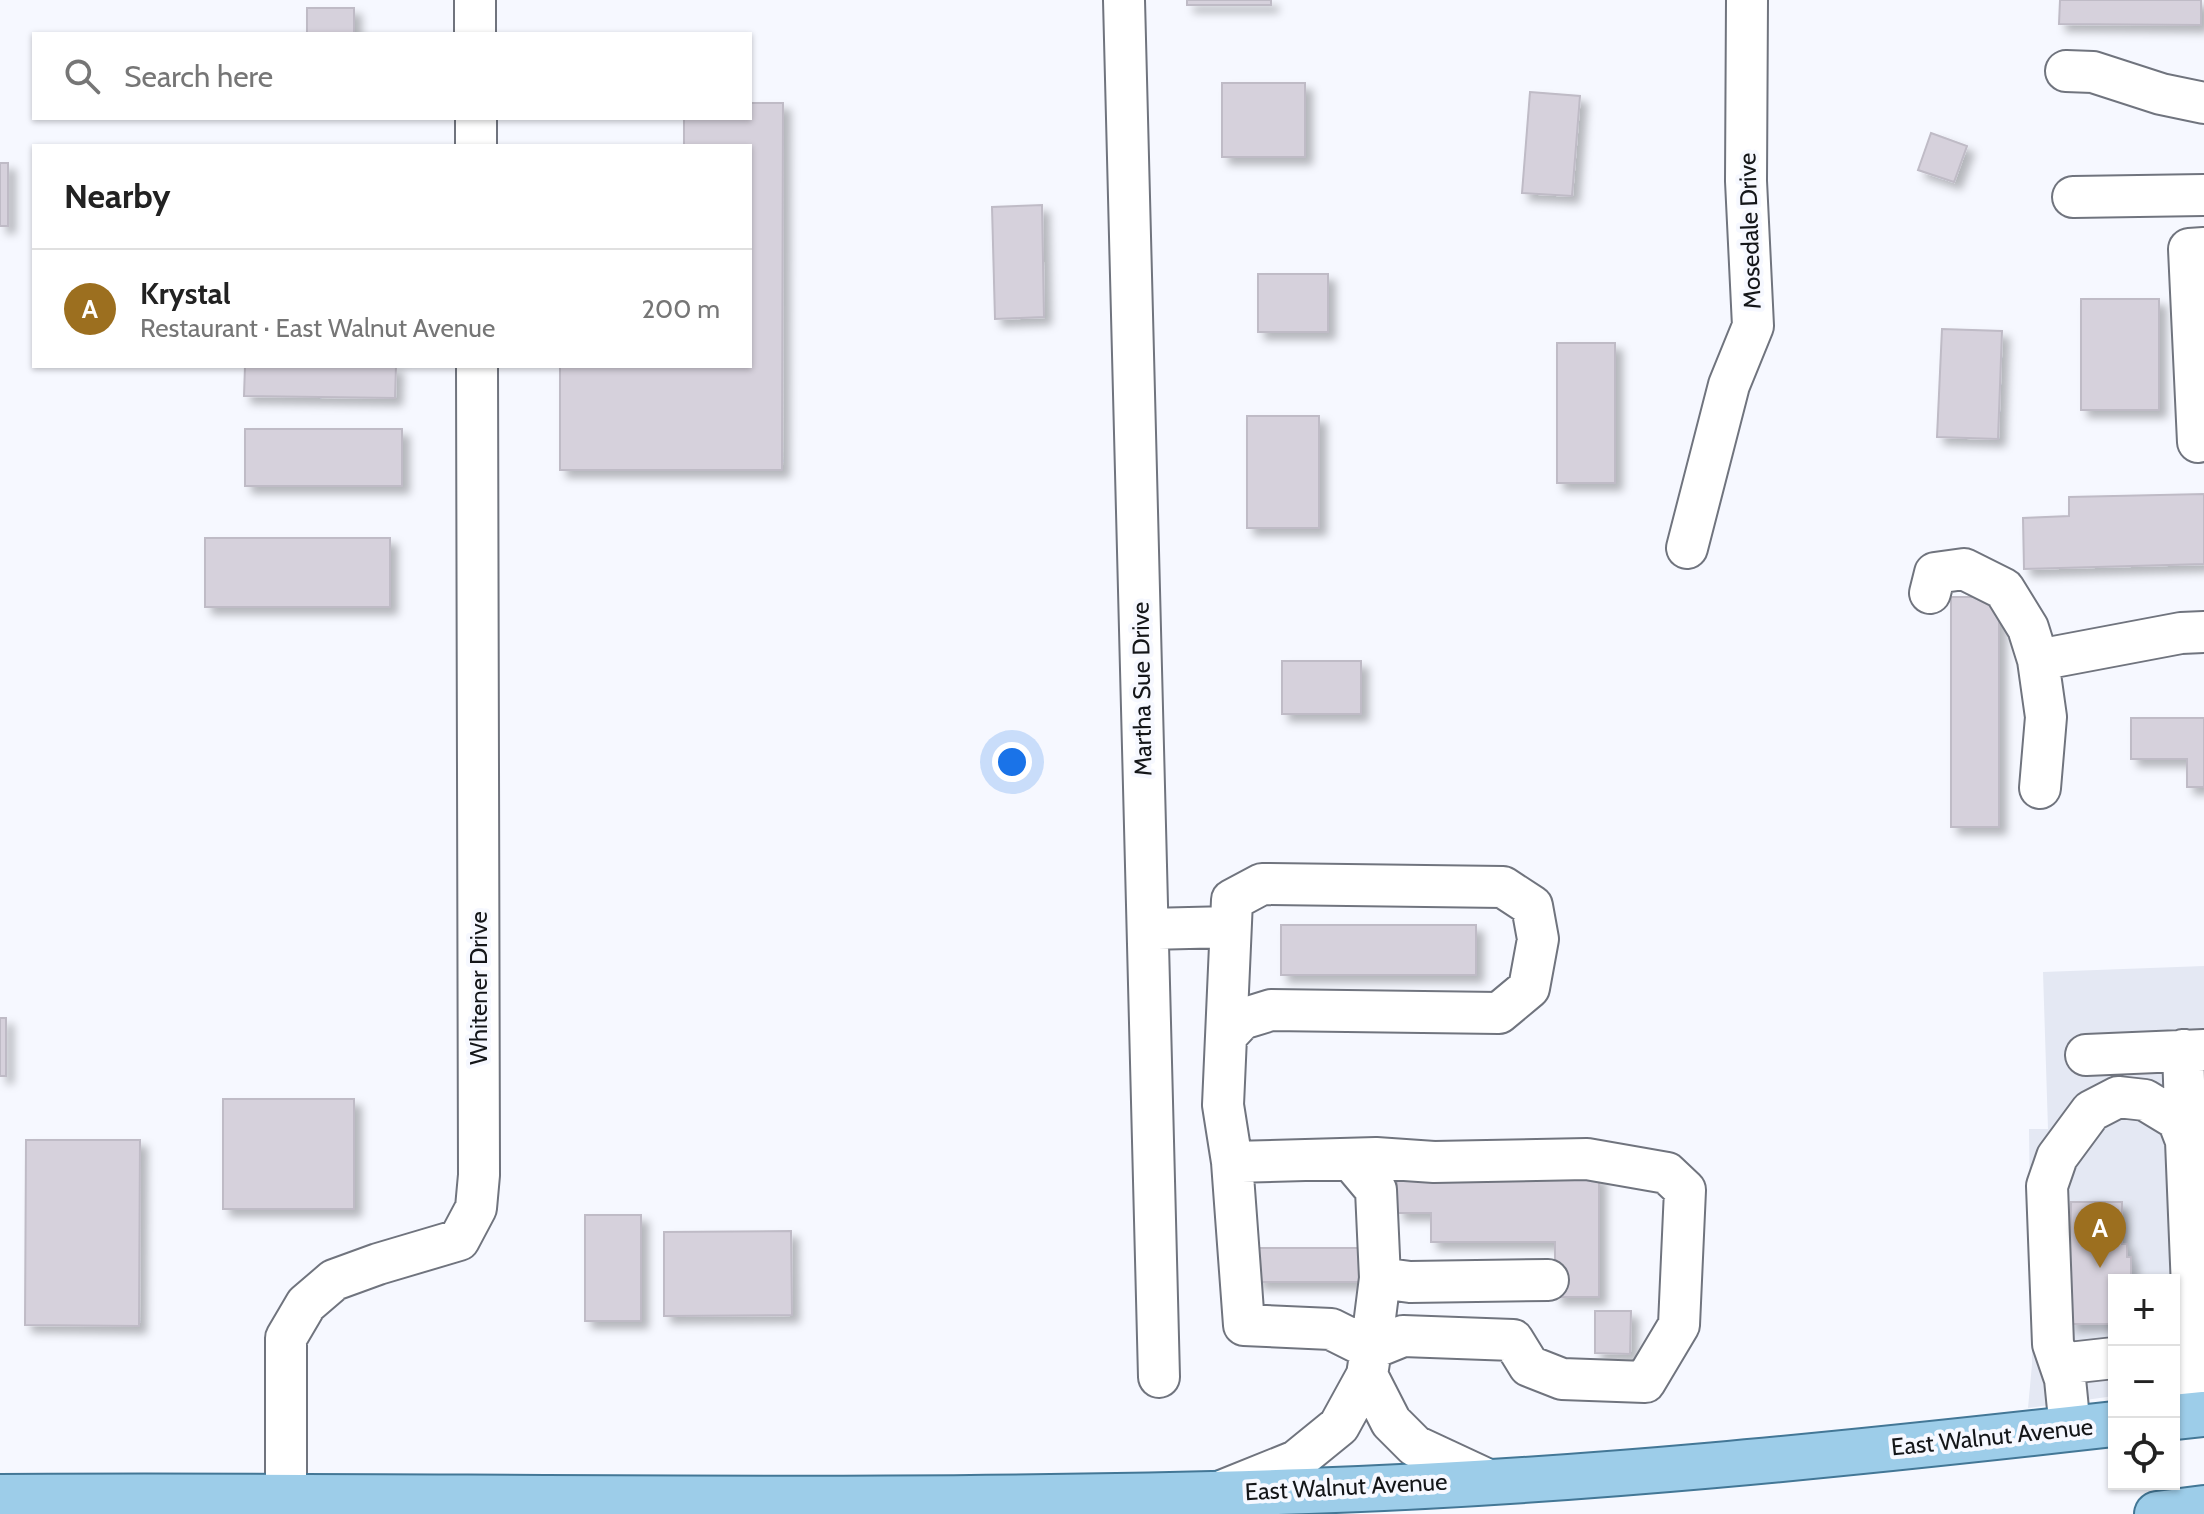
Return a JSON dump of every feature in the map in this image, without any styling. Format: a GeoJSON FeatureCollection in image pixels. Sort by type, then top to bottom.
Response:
{"type":"FeatureCollection","features":[{"type":"Feature","properties":{"kind":"main road","name":"East Walnut Avenue"},"geometry":{"type":"LineString","coordinates":[[0,1497],[940,1498],[1312,1491],[1677,1469],[2108,1425]]}},
{"type":"Feature","properties":{"kind":"main road"},"geometry":{"type":"LineString","coordinates":[[2157,1514],[2204,1508]]}},
{"type":"Feature","properties":{"kind":"street"},"geometry":{"type":"LineString","coordinates":[[475,0],[475,32]]}},
{"type":"Feature","properties":{"kind":"street","name":"Martha Sue Drive"},"geometry":{"type":"LineString","coordinates":[[1124,0],[1159,1377]]}},
{"type":"Feature","properties":{"kind":"street","name":"Mosedale Drive"},"geometry":{"type":"LineString","coordinates":[[1687,548],[1729,385],[1753,326],[1746,181],[1747,0]]}},
{"type":"Feature","properties":{"kind":"street"},"geometry":{"type":"LineString","coordinates":[[2066,71],[2093,72],[2161,94],[2204,103]]}},
{"type":"Feature","properties":{"kind":"street"},"geometry":{"type":"LineString","coordinates":[[476,120],[476,144]]}},
{"type":"Feature","properties":{"kind":"street"},"geometry":{"type":"LineString","coordinates":[[2073,197],[2204,195]]}},
{"type":"Feature","properties":{"kind":"street"},"geometry":{"type":"LineString","coordinates":[[2198,442],[2189,249],[2204,248]]}},
{"type":"Feature","properties":{"kind":"street","name":"Whitener Drive"},"geometry":{"type":"LineString","coordinates":[[286,1495],[286,1338],[306,1304],[334,1280],[459,1240],[476,1208],[479,1175],[477,368]]}},
{"type":"Feature","properties":{"kind":"street"},"geometry":{"type":"LineString","coordinates":[[1930,593],[1935,573],[1964,569],[2004,589],[2028,628],[2038,660],[2046,717],[2040,788]]}},
{"type":"Feature","properties":{"kind":"street"},"geometry":{"type":"LineString","coordinates":[[2038,660],[2181,633],[2204,632]]}},
{"type":"Feature","properties":{"kind":"street"},"geometry":{"type":"LineString","coordinates":[[1226,1036],[1242,1019],[1271,1010],[1499,1013],[1529,988],[1538,939],[1532,906],[1503,887],[1262,884],[1232,900],[1230,927],[1223,1105],[1232,1162],[1244,1325],[1331,1329],[1369,1362],[1391,1422],[1415,1446],[1488,1480]]}},
{"type":"Feature","properties":{"kind":"street"},"geometry":{"type":"LineString","coordinates":[[1148,929],[1230,927]]}},
{"type":"Feature","properties":{"kind":"street"},"geometry":{"type":"LineString","coordinates":[[2086,1055],[2193,1050],[2186,1141],[2183,1350],[2190,1415]]}},
{"type":"Feature","properties":{"kind":"street"},"geometry":{"type":"LineString","coordinates":[[2070,1429],[2065,1379],[2053,1344],[2047,1186],[2057,1157],[2091,1111],[2118,1097],[2145,1100],[2178,1120],[2186,1141]]}},
{"type":"Feature","properties":{"kind":"street"},"geometry":{"type":"LineString","coordinates":[[1232,1162],[1376,1158],[1434,1162],[1587,1159],[1667,1173],[1685,1190],[1679,1325],[1645,1382],[1562,1379],[1529,1366],[1513,1340],[1403,1336],[1369,1362]]}},
{"type":"Feature","properties":{"kind":"street"},"geometry":{"type":"LineString","coordinates":[[1217,1493],[1296,1461],[1339,1426],[1369,1362],[1380,1278],[1376,1190],[1350,1159]]}},
{"type":"Feature","properties":{"kind":"street"},"geometry":{"type":"LineString","coordinates":[[1380,1278],[1410,1282],[1548,1280]]}},
{"type":"Feature","properties":{"kind":"street"},"geometry":{"type":"LineString","coordinates":[[2060,1364],[2108,1359]]}},
{"type":"Feature","properties":{"kind":"shaded area"},"geometry":{"type":"Polygon","coordinates":[[[2204,966],[2204,1385],[2180,1301],[2180,1274],[2108,1274],[2108,1397],[2028,1408],[2032,1364],[2029,1129],[2048,1129],[2043,972],[2204,966]]]}},
{"type":"Feature","properties":{"kind":"building"},"geometry":{"type":"Polygon","coordinates":[[[1187,0],[1271,0],[1271,5],[1187,5],[1187,0]]]}},
{"type":"Feature","properties":{"kind":"building"},"geometry":{"type":"Polygon","coordinates":[[[2060,0],[2201,0],[2201,25],[2059,24],[2060,0]]]}},
{"type":"Feature","properties":{"kind":"building"},"geometry":{"type":"Polygon","coordinates":[[[307,8],[354,8],[354,32],[307,32],[307,8]]]}},
{"type":"Feature","properties":{"kind":"building"},"geometry":{"type":"Polygon","coordinates":[[[1222,83],[1305,83],[1305,157],[1222,157],[1222,83]]]}},
{"type":"Feature","properties":{"kind":"building"},"geometry":{"type":"Polygon","coordinates":[[[1530,92],[1580,96],[1572,196],[1522,193],[1530,92]]]}},
{"type":"Feature","properties":{"kind":"building"},"geometry":{"type":"Polygon","coordinates":[[[752,103],[783,103],[782,470],[560,470],[560,368],[752,368],[752,144],[684,144],[684,120],[752,120],[752,103]]]}},
{"type":"Feature","properties":{"kind":"building"},"geometry":{"type":"Polygon","coordinates":[[[1931,133],[1967,146],[1954,182],[1918,170],[1931,133]]]}},
{"type":"Feature","properties":{"kind":"building"},"geometry":{"type":"Polygon","coordinates":[[[0,163],[8,163],[8,226],[0,226],[0,163]]]}},
{"type":"Feature","properties":{"kind":"building"},"geometry":{"type":"Polygon","coordinates":[[[1042,205],[1044,317],[995,319],[992,207],[1042,205]]]}},
{"type":"Feature","properties":{"kind":"building"},"geometry":{"type":"Polygon","coordinates":[[[1258,274],[1328,274],[1328,332],[1258,332],[1258,274]]]}},
{"type":"Feature","properties":{"kind":"building"},"geometry":{"type":"Polygon","coordinates":[[[2081,299],[2159,299],[2159,410],[2081,410],[2081,299]]]}},
{"type":"Feature","properties":{"kind":"building"},"geometry":{"type":"Polygon","coordinates":[[[1942,329],[2002,331],[1998,439],[1937,437],[1942,329]]]}},
{"type":"Feature","properties":{"kind":"building"},"geometry":{"type":"Polygon","coordinates":[[[1557,343],[1615,343],[1615,483],[1557,483],[1557,343]]]}},
{"type":"Feature","properties":{"kind":"building"},"geometry":{"type":"Polygon","coordinates":[[[245,368],[396,368],[395,398],[244,396],[245,368]]]}},
{"type":"Feature","properties":{"kind":"building"},"geometry":{"type":"Polygon","coordinates":[[[1247,416],[1319,416],[1319,528],[1247,528],[1247,416]]]}},
{"type":"Feature","properties":{"kind":"building"},"geometry":{"type":"Polygon","coordinates":[[[245,429],[402,429],[402,486],[245,486],[245,429]]]}},
{"type":"Feature","properties":{"kind":"building"},"geometry":{"type":"Polygon","coordinates":[[[2204,494],[2204,564],[2024,569],[2023,518],[2069,516],[2069,497],[2204,494]]]}},
{"type":"Feature","properties":{"kind":"building"},"geometry":{"type":"Polygon","coordinates":[[[205,538],[390,538],[390,607],[205,607],[205,538]]]}},
{"type":"Feature","properties":{"kind":"building"},"geometry":{"type":"Polygon","coordinates":[[[1951,597],[1999,597],[1999,827],[1951,827],[1951,597]]]}},
{"type":"Feature","properties":{"kind":"building"},"geometry":{"type":"Polygon","coordinates":[[[1282,661],[1361,661],[1361,714],[1282,714],[1282,661]]]}},
{"type":"Feature","properties":{"kind":"building"},"geometry":{"type":"Polygon","coordinates":[[[2131,718],[2204,718],[2204,787],[2187,787],[2187,759],[2131,759],[2131,718]]]}},
{"type":"Feature","properties":{"kind":"building"},"geometry":{"type":"Polygon","coordinates":[[[1281,925],[1476,925],[1476,975],[1281,975],[1281,925]]]}},
{"type":"Feature","properties":{"kind":"building"},"geometry":{"type":"Polygon","coordinates":[[[0,1018],[6,1018],[6,1076],[0,1076],[0,1018]]]}},
{"type":"Feature","properties":{"kind":"building"},"geometry":{"type":"Polygon","coordinates":[[[223,1099],[354,1099],[354,1209],[223,1209],[223,1099]]]}},
{"type":"Feature","properties":{"kind":"building"},"geometry":{"type":"Polygon","coordinates":[[[26,1140],[140,1140],[139,1326],[25,1325],[26,1140]]]}},
{"type":"Feature","properties":{"kind":"building"},"geometry":{"type":"Polygon","coordinates":[[[1397,1175],[1599,1175],[1599,1297],[1555,1297],[1555,1242],[1431,1242],[1431,1213],[1397,1213],[1397,1175]]]}},
{"type":"Feature","properties":{"kind":"building"},"geometry":{"type":"Polygon","coordinates":[[[2071,1202],[2122,1202],[2122,1244],[2127,1244],[2127,1257],[2131,1257],[2131,1274],[2108,1274],[2108,1324],[2069,1324],[2071,1202]]]}},
{"type":"Feature","properties":{"kind":"building"},"geometry":{"type":"Polygon","coordinates":[[[585,1215],[641,1215],[641,1321],[585,1321],[585,1215]]]}},
{"type":"Feature","properties":{"kind":"building"},"geometry":{"type":"Polygon","coordinates":[[[791,1231],[792,1315],[664,1316],[664,1232],[791,1231]]]}},
{"type":"Feature","properties":{"kind":"building"},"geometry":{"type":"Polygon","coordinates":[[[1256,1248],[1362,1248],[1362,1282],[1256,1282],[1256,1248]]]}},
{"type":"Feature","properties":{"kind":"building"},"geometry":{"type":"Polygon","coordinates":[[[1595,1311],[1631,1311],[1630,1354],[1595,1353],[1595,1311]]]}},
{"type":"Feature","properties":{"kind":"place","name":"Krystal"},"geometry":{"type":"Point","coordinates":[2100,1268]}}]}
